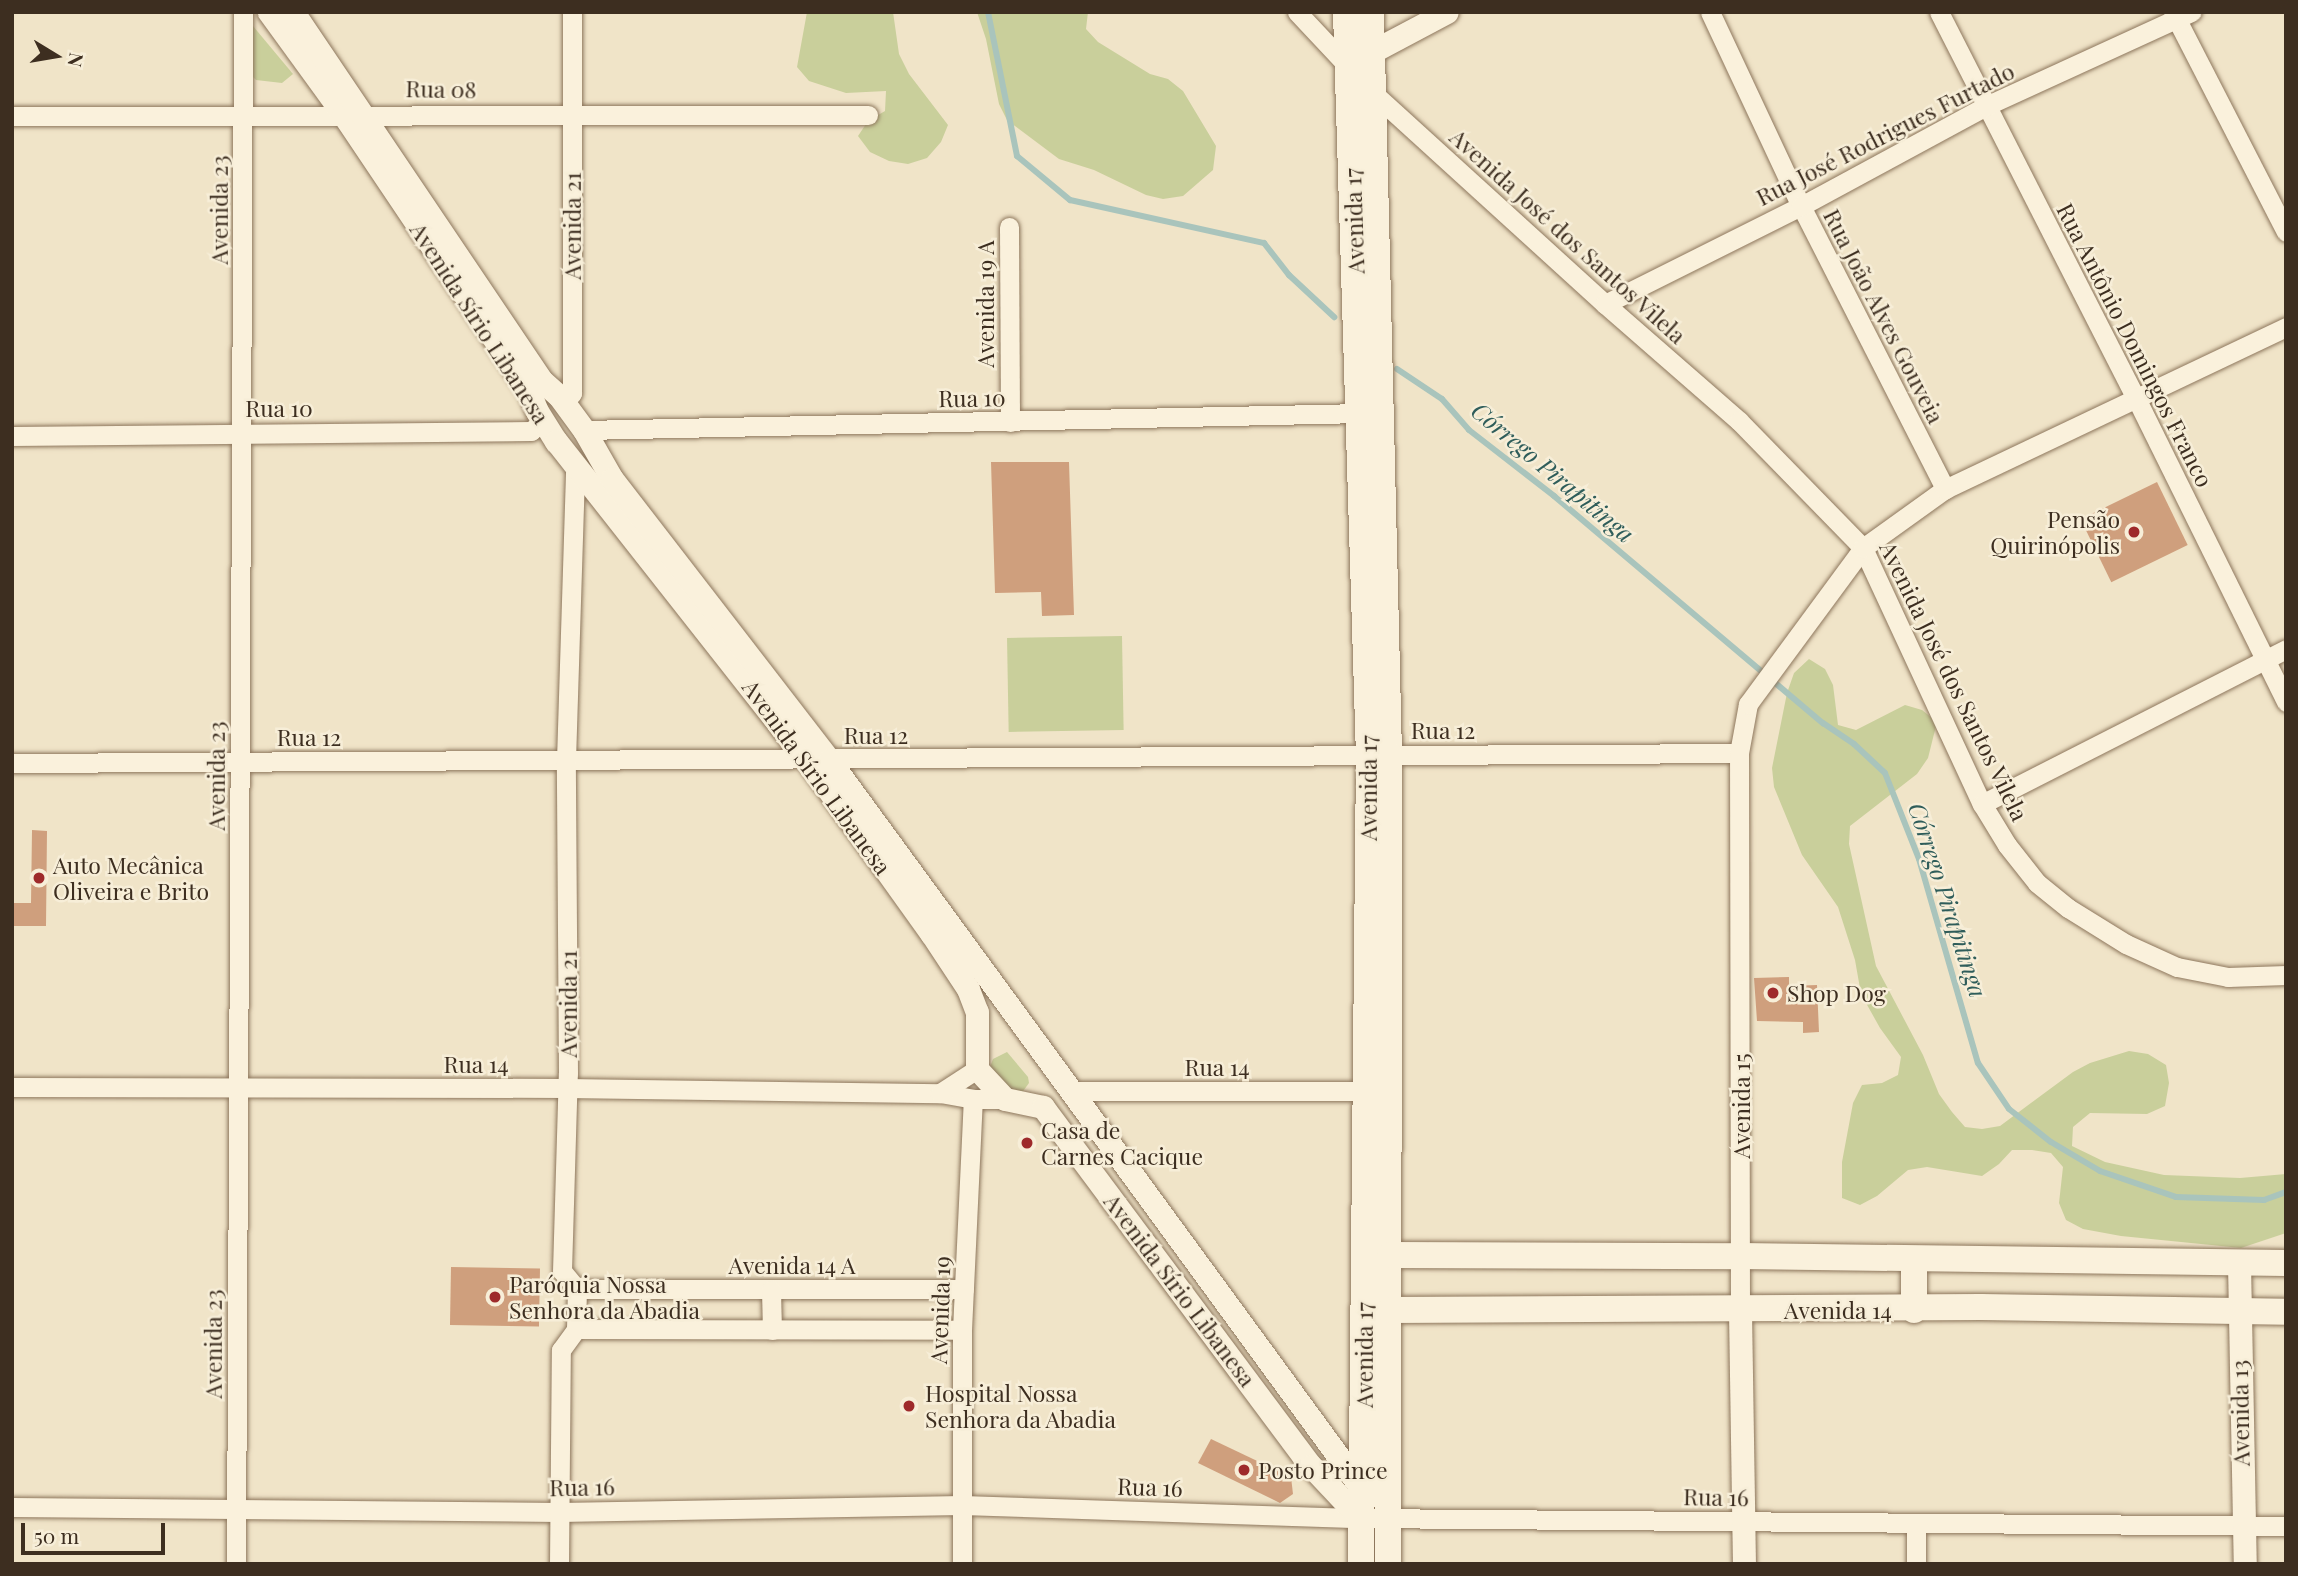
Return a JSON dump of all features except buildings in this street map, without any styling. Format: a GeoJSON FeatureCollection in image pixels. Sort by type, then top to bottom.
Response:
{"type":"FeatureCollection","features":[{"type":"Feature","properties":{"kind":"main road","name":"Avenida 17"},"geometry":{"type":"LineString","coordinates":[[1346,12],[1369,411],[1379,755],[1390,1255],[1388,1564]]}},
{"type":"Feature","properties":{"kind":"main road","name":"Avenida 17"},"geometry":{"type":"LineString","coordinates":[[1369,411],[1371,12]]}},
{"type":"Feature","properties":{"kind":"main road","name":"Avenida 17"},"geometry":{"type":"LineString","coordinates":[[1361,1564],[1366,1091],[1379,755]]}},
{"type":"Feature","properties":{"kind":"main road"},"geometry":{"type":"LineString","coordinates":[[1390,1255],[1741,1256],[2286,1263]]}},
{"type":"Feature","properties":{"kind":"main road"},"geometry":{"type":"LineString","coordinates":[[1914,1259],[1914,1310]]}},
{"type":"Feature","properties":{"kind":"main road","name":"Avenida 14"},"geometry":{"type":"LineString","coordinates":[[1390,1310],[1740,1311],[1981,1307],[2286,1312]]}},
{"type":"Feature","properties":{"kind":"street","name":"Avenida 23"},"geometry":{"type":"LineString","coordinates":[[236,1564],[243,12]]}},
{"type":"Feature","properties":{"kind":"street","name":"Avenida Sírio Libanesa"},"geometry":{"type":"LineString","coordinates":[[269,12],[353,114],[541,380],[564,403],[584,430],[612,479],[818,760],[1017,1019],[1363,1492],[1388,1518]]}},
{"type":"Feature","properties":{"kind":"street","name":"Avenida Sírio Libanesa"},"geometry":{"type":"LineString","coordinates":[[293,12],[353,114],[528,389],[543,421],[575,467],[818,760],[968,989],[977,1012],[977,1069]]}},
{"type":"Feature","properties":{"kind":"street","name":"Avenida 21"},"geometry":{"type":"LineString","coordinates":[[564,403],[572,393],[572,12]]}},
{"type":"Feature","properties":{"kind":"street","name":"Avenida José dos Santos Vilela"},"geometry":{"type":"LineString","coordinates":[[1297,12],[1372,92],[1605,304],[1739,421],[1863,548],[1982,804],[2007,845],[2037,883],[2068,908],[2126,944],[2177,967],[2228,977],[2286,975]]}},
{"type":"Feature","properties":{"kind":"street"},"geometry":{"type":"LineString","coordinates":[[1349,66],[1371,50],[1447,12]]}},
{"type":"Feature","properties":{"kind":"street","name":"Rua João Alves Gouveia"},"geometry":{"type":"LineString","coordinates":[[1710,12],[1801,206],[1945,489]]}},
{"type":"Feature","properties":{"kind":"street","name":"Rua Antônio Domingos Franco"},"geometry":{"type":"LineString","coordinates":[[1939,12],[2136,398],[2286,702]]}},
{"type":"Feature","properties":{"kind":"street"},"geometry":{"type":"LineString","coordinates":[[2181,15],[2286,232]]}},
{"type":"Feature","properties":{"kind":"street","name":"Rua José Rodrigues Furtado"},"geometry":{"type":"LineString","coordinates":[[1605,304],[1801,206],[1986,106],[2181,15]]}},
{"type":"Feature","properties":{"kind":"street","name":"Rua 08"},"geometry":{"type":"LineString","coordinates":[[12,116],[869,115]]}},
{"type":"Feature","properties":{"kind":"street","name":"Avenida 19 A"},"geometry":{"type":"LineString","coordinates":[[1009,228],[1010,422]]}},
{"type":"Feature","properties":{"kind":"street","name":"Avenida 15"},"geometry":{"type":"LineString","coordinates":[[1744,1564],[1740,1311],[1739,753],[1744,717],[1755,692],[1863,548],[1945,489],[2286,327]]}},
{"type":"Feature","properties":{"kind":"street"},"geometry":{"type":"LineString","coordinates":[[543,421],[548,405],[564,403]]}},
{"type":"Feature","properties":{"kind":"street","name":"Rua 10"},"geometry":{"type":"LineString","coordinates":[[584,430],[1010,422],[1369,411]]}},
{"type":"Feature","properties":{"kind":"street","name":"Rua 10"},"geometry":{"type":"LineString","coordinates":[[12,436],[531,431],[543,421]]}},
{"type":"Feature","properties":{"kind":"street"},"geometry":{"type":"LineString","coordinates":[[575,467],[591,466],[597,452]]}},
{"type":"Feature","properties":{"kind":"street","name":"Avenida 21"},"geometry":{"type":"LineString","coordinates":[[559,1564],[561,1350],[576,1329],[577,1289],[562,1270],[568,1073],[566,760],[575,467]]}},
{"type":"Feature","properties":{"kind":"street"},"geometry":{"type":"LineString","coordinates":[[1982,804],[2286,649]]}},
{"type":"Feature","properties":{"kind":"street","name":"Rua 12"},"geometry":{"type":"LineString","coordinates":[[12,763],[1739,753]]}},
{"type":"Feature","properties":{"kind":"street"},"geometry":{"type":"LineString","coordinates":[[978,1032],[985,1020],[999,1013],[1017,1019]]}},
{"type":"Feature","properties":{"kind":"street"},"geometry":{"type":"LineString","coordinates":[[940,1093],[977,1069],[1005,1099],[1054,1108],[1063,1103],[1069,1091]]}},
{"type":"Feature","properties":{"kind":"street","name":"Rua 14"},"geometry":{"type":"LineString","coordinates":[[12,1087],[566,1088],[940,1093],[973,1099],[1005,1099]]}},
{"type":"Feature","properties":{"kind":"street","name":"Rua 14"},"geometry":{"type":"LineString","coordinates":[[1069,1091],[1366,1091]]}},
{"type":"Feature","properties":{"kind":"street","name":"Avenida 19"},"geometry":{"type":"LineString","coordinates":[[962,1564],[962,1330],[973,1099]]}},
{"type":"Feature","properties":{"kind":"street","name":"Avenida Sírio Libanesa"},"geometry":{"type":"LineString","coordinates":[[1043,1107],[1311,1466],[1360,1518]]}},
{"type":"Feature","properties":{"kind":"street","name":"Avenida 13"},"geometry":{"type":"LineString","coordinates":[[2239,1263],[2245,1564]]}},
{"type":"Feature","properties":{"kind":"street","name":"Avenida 14 A"},"geometry":{"type":"LineString","coordinates":[[577,1289],[964,1289]]}},
{"type":"Feature","properties":{"kind":"street"},"geometry":{"type":"LineString","coordinates":[[771,1290],[772,1330]]}},
{"type":"Feature","properties":{"kind":"street"},"geometry":{"type":"LineString","coordinates":[[576,1329],[962,1330]]}},
{"type":"Feature","properties":{"kind":"street","name":"Rua 16"},"geometry":{"type":"LineString","coordinates":[[12,1507],[559,1512],[962,1505],[1360,1518],[2286,1526]]}},
{"type":"Feature","properties":{"kind":"street"},"geometry":{"type":"LineString","coordinates":[[1916,1523],[1916,1564]]}},
{"type":"Feature","properties":{"kind":"green space"},"geometry":{"type":"Polygon","coordinates":[[[807,12],[893,12],[899,54],[909,74],[948,125],[941,142],[927,158],[908,164],[889,161],[870,152],[858,136],[868,121],[885,111],[886,91],[846,93],[809,81],[797,67],[807,12]]]}},
{"type":"Feature","properties":{"kind":"green space"},"geometry":{"type":"Polygon","coordinates":[[[977,12],[1088,12],[1086,29],[1098,42],[1150,74],[1168,79],[1183,91],[1216,146],[1213,170],[1183,196],[1163,199],[1146,195],[1094,170],[1059,159],[1007,120],[999,104],[986,39],[977,12]]]}},
{"type":"Feature","properties":{"kind":"green space"},"geometry":{"type":"Polygon","coordinates":[[[253,26],[293,74],[282,83],[256,80],[252,76],[253,26]]]}},
{"type":"Feature","properties":{"kind":"green space"},"geometry":{"type":"Polygon","coordinates":[[[1122,636],[1124,730],[1009,732],[1007,638],[1122,636]]]}},
{"type":"Feature","properties":{"kind":"green space"},"geometry":{"type":"Polygon","coordinates":[[[1809,659],[1825,669],[1833,685],[1838,725],[1856,730],[1905,705],[1922,710],[1937,722],[1928,758],[1917,774],[1850,826],[1849,844],[1876,966],[1923,1055],[1939,1094],[1952,1112],[1965,1127],[1982,1129],[2000,1126],[2073,1072],[2090,1063],[2129,1051],[2148,1054],[2166,1065],[2169,1083],[2165,1106],[2147,1114],[2090,1113],[2073,1127],[2072,1146],[2105,1162],[2164,1175],[2240,1178],[2286,1174],[2286,1233],[2241,1248],[2121,1236],[2083,1229],[2066,1220],[2059,1203],[2063,1167],[2051,1153],[2032,1150],[2012,1150],[1982,1176],[1927,1167],[1908,1170],[1877,1196],[1860,1205],[1842,1198],[1842,1162],[1853,1103],[1862,1085],[1882,1083],[1898,1075],[1901,1057],[1880,1028],[1861,994],[1855,960],[1838,907],[1802,855],[1774,787],[1772,768],[1787,693],[1794,673],[1809,659]]]}},
{"type":"Feature","properties":{"kind":"green space"},"geometry":{"type":"Polygon","coordinates":[[[1007,1052],[1028,1077],[1029,1083],[1021,1094],[1014,1096],[989,1070],[993,1059],[1007,1052]]]}},
{"type":"Feature","properties":{"kind":"waterway","name":"Córrego Pirapitinga"},"geometry":{"type":"LineString","coordinates":[[988,12],[1017,156],[1070,200],[1264,243],[1289,275],[1334,317]]}},
{"type":"Feature","properties":{"kind":"waterway","name":"Córrego Pirapitinga"},"geometry":{"type":"LineString","coordinates":[[1397,369],[1442,399],[1469,430],[1554,496],[1823,723],[1854,744],[1885,773],[1919,859],[1978,1063],[2009,1109],[2051,1142],[2100,1171],[2176,1197],[2264,1200],[2286,1192]]}},
{"type":"Feature","properties":{"kind":"place","name":"Pensão Quirinópolis"},"geometry":{"type":"Point","coordinates":[2134,532]}},
{"type":"Feature","properties":{"kind":"place","name":"Auto Mecânica Oliveira e Brito"},"geometry":{"type":"Point","coordinates":[39,878]}},
{"type":"Feature","properties":{"kind":"place","name":"Shop Dog"},"geometry":{"type":"Point","coordinates":[1773,993]}},
{"type":"Feature","properties":{"kind":"place","name":"Casa de Carnes Cacique"},"geometry":{"type":"Point","coordinates":[1027,1143]}},
{"type":"Feature","properties":{"kind":"place","name":"Paróquia Nossa Senhora da Abadia"},"geometry":{"type":"Point","coordinates":[495,1297]}},
{"type":"Feature","properties":{"kind":"place","name":"Hospital Nossa Senhora da Abadia"},"geometry":{"type":"Point","coordinates":[909,1406]}},
{"type":"Feature","properties":{"kind":"place","name":"Posto Prince"},"geometry":{"type":"Point","coordinates":[1244,1470]}}]}
